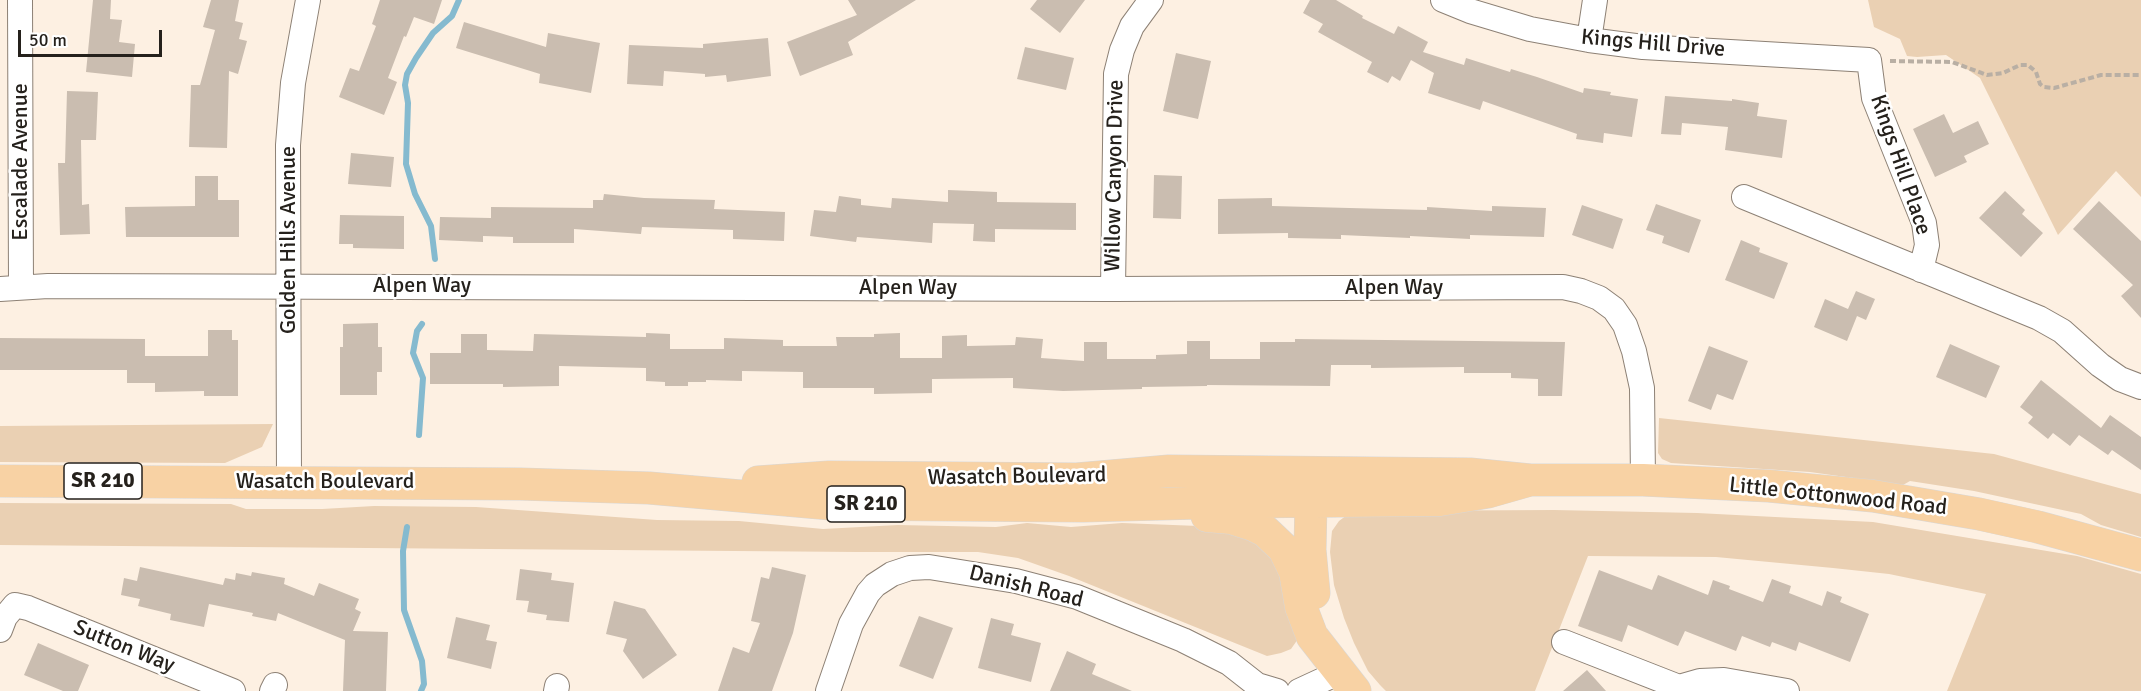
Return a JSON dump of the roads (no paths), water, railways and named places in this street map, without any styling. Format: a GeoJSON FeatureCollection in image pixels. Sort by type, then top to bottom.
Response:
{"type":"FeatureCollection","features":[{"type":"Feature","properties":{"kind":"main road","name":"Wasatch Boulevard"},"geometry":{"type":"LineString","coordinates":[[1080,493],[1169,471],[1312,487]]}},
{"type":"Feature","properties":{"kind":"main road","name":"Wasatch Boulevard"},"geometry":{"type":"LineString","coordinates":[[0,481],[520,484],[649,488],[829,477],[1080,493],[1156,514],[1242,520],[1265,531],[1284,549],[1290,560],[1301,607],[1312,636],[1347,681]]}},
{"type":"Feature","properties":{"kind":"main road","name":"Little Cottonwood Road"},"geometry":{"type":"LineString","coordinates":[[1312,487],[1440,500],[1488,492],[1530,480],[1643,480],[1769,486],[1873,496],[1968,512],[2038,527],[2141,555]]}},
{"type":"Feature","properties":{"kind":"main road"},"geometry":{"type":"LineString","coordinates":[[1312,487],[1310,550],[1314,591],[1319,617],[1347,681]]}},
{"type":"Feature","properties":{"kind":"street","name":"Escalade Avenue"},"geometry":{"type":"LineString","coordinates":[[10,288],[20,0]]}},
{"type":"Feature","properties":{"kind":"street","name":"Golden Hills Avenue"},"geometry":{"type":"LineString","coordinates":[[289,482],[288,145],[293,83],[308,0]]}},
{"type":"Feature","properties":{"kind":"street","name":"Willow Canyon Drive"},"geometry":{"type":"LineString","coordinates":[[1113,289],[1116,75],[1122,50],[1132,26],[1151,0]]}},
{"type":"Feature","properties":{"kind":"street","name":"Kings Hill Drive"},"geometry":{"type":"LineString","coordinates":[[1443,0],[1470,11],[1530,29],[1589,40],[1643,46],[1869,60]]}},
{"type":"Feature","properties":{"kind":"street"},"geometry":{"type":"LineString","coordinates":[[1589,40],[1595,0]]}},
{"type":"Feature","properties":{"kind":"street","name":"Kings Hill Place"},"geometry":{"type":"LineString","coordinates":[[1869,60],[1874,98],[1924,223],[1927,245],[1921,270]]}},
{"type":"Feature","properties":{"kind":"street","name":"Kings Hill Place"},"geometry":{"type":"LineString","coordinates":[[1744,197],[2039,318],[2062,331],[2100,365],[2120,379],[2141,387]]}},
{"type":"Feature","properties":{"kind":"street","name":"Alpen Way"},"geometry":{"type":"LineString","coordinates":[[10,288],[48,286],[1563,288],[1581,291],[1599,298],[1614,309],[1624,325],[1634,351],[1642,388],[1643,480]]}},
{"type":"Feature","properties":{"kind":"street","name":"Danish Road"},"geometry":{"type":"LineString","coordinates":[[828,691],[850,624],[865,598],[884,579],[902,570],[918,567],[983,574],[1036,585],[1077,597],[1183,640],[1229,663],[1257,685],[1277,691]]}},
{"type":"Feature","properties":{"kind":"street","name":"Sutton Way"},"geometry":{"type":"LineString","coordinates":[[0,630],[5,617],[15,605],[28,608],[232,691]]}},
{"type":"Feature","properties":{"kind":"street"},"geometry":{"type":"LineString","coordinates":[[1564,642],[1680,689],[1700,681],[1724,680],[1787,691]]}},
{"type":"Feature","properties":{"kind":"street"},"geometry":{"type":"LineString","coordinates":[[1299,691],[1347,681]]}},
{"type":"Feature","properties":{"kind":"waterway"},"geometry":{"type":"LineString","coordinates":[[435,259],[431,226],[415,194],[406,164],[408,103],[405,85],[407,74],[416,58],[433,33],[452,16],[459,0]]}},
{"type":"Feature","properties":{"kind":"waterway"},"geometry":{"type":"LineString","coordinates":[[419,435],[423,378],[413,353],[417,331],[422,324]]}},
{"type":"Feature","properties":{"kind":"waterway"},"geometry":{"type":"LineString","coordinates":[[407,527],[403,551],[404,610],[422,661],[424,684],[421,691]]}}]}
